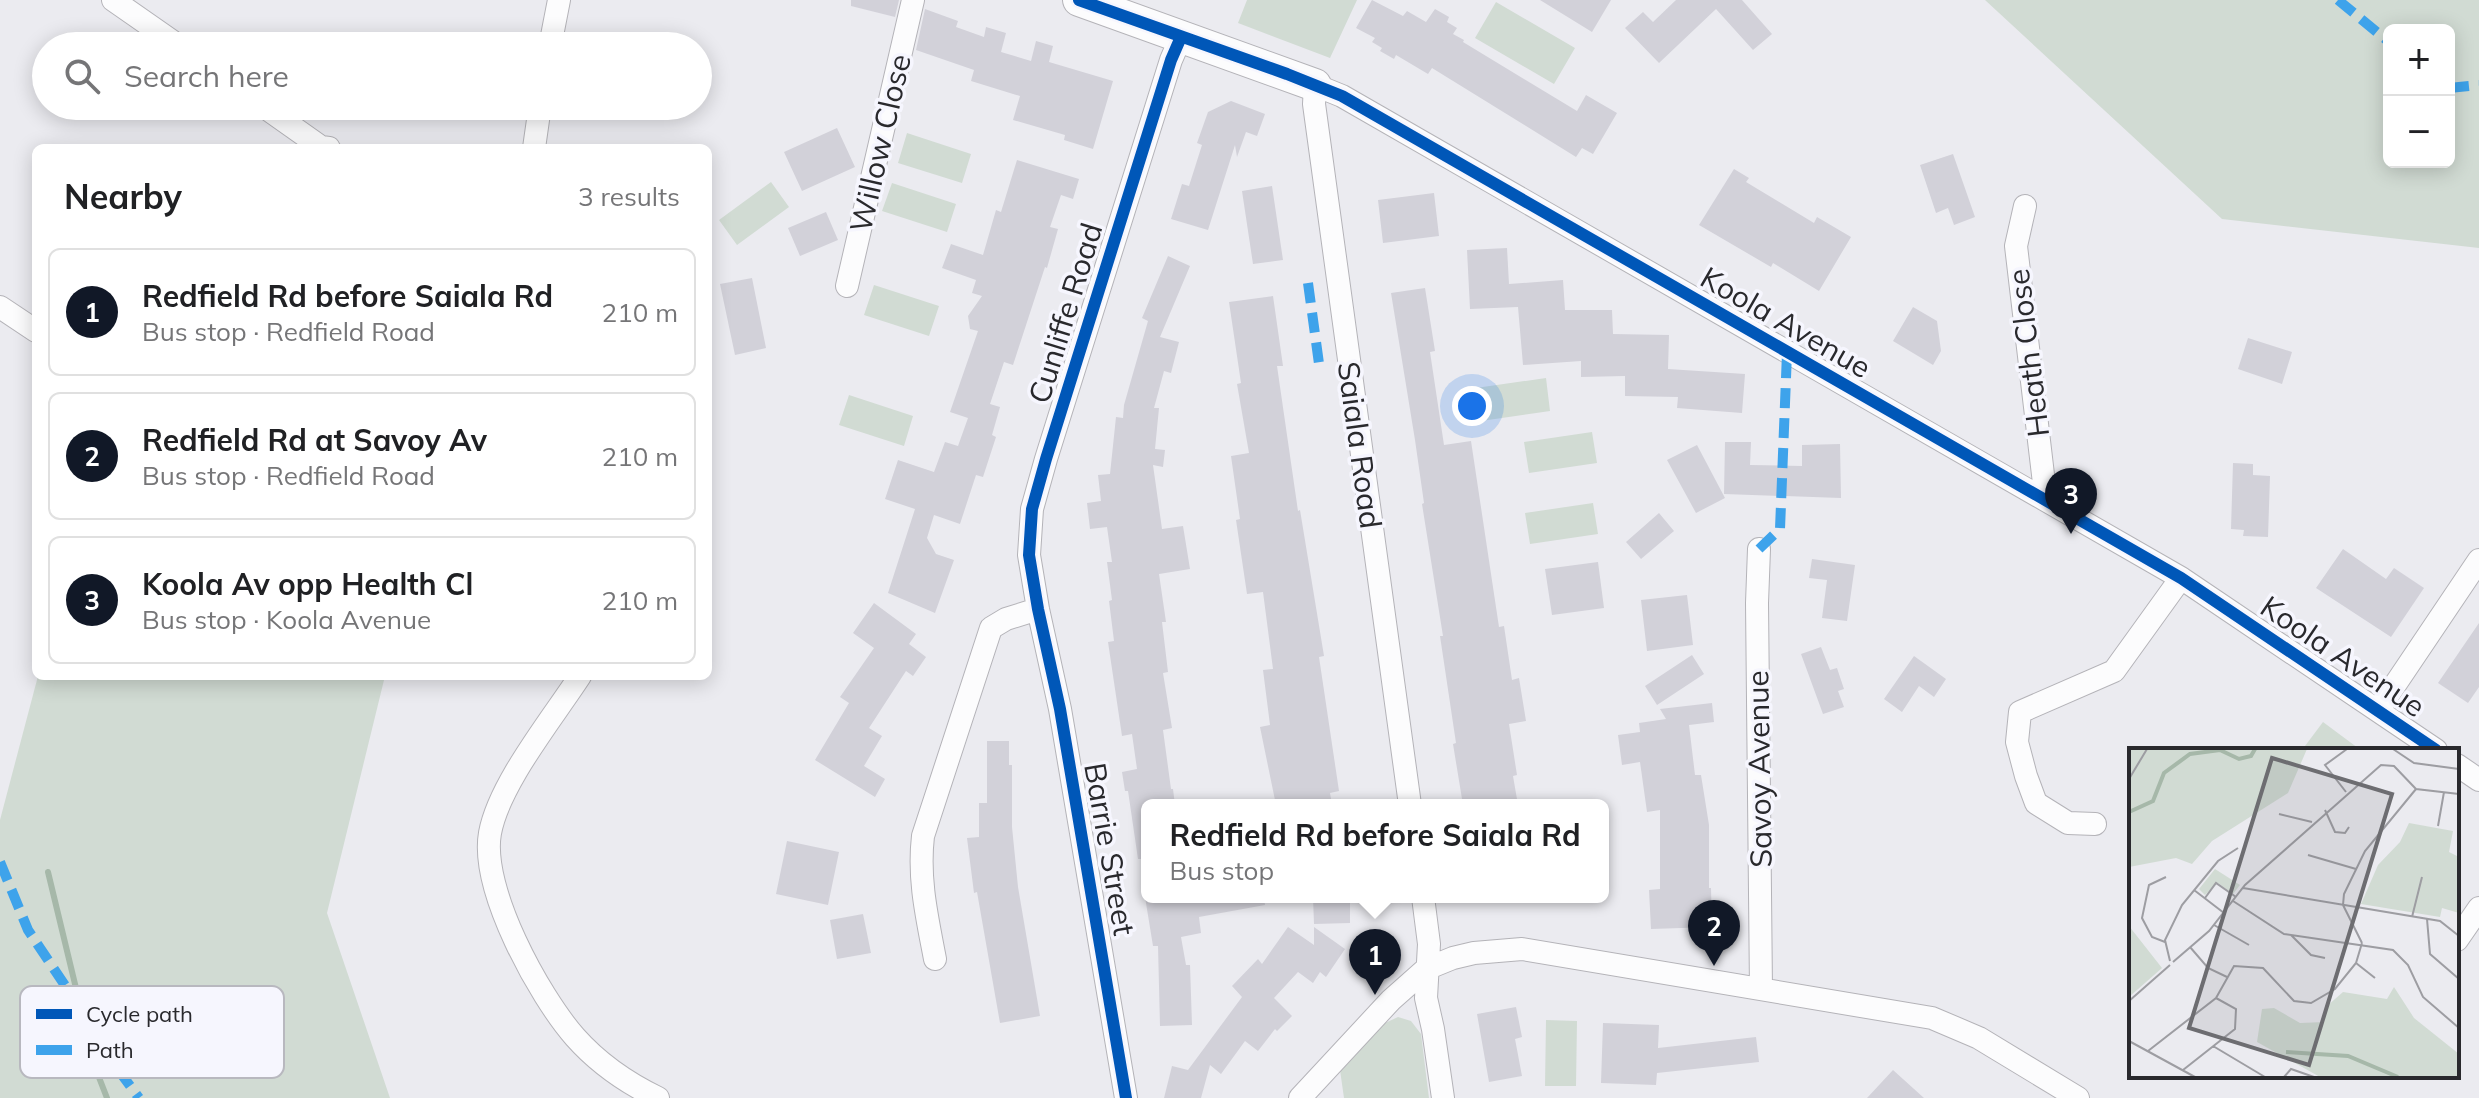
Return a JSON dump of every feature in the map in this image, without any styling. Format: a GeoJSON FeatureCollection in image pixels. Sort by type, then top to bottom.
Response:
{"type":"FeatureCollection","features":[{"type":"Feature","properties":{"kind":"street"},"geometry":{"type":"LineString","coordinates":[[113,0],[159,32]]}},
{"type":"Feature","properties":{"kind":"street"},"geometry":{"type":"LineString","coordinates":[[553,32],[559,0]]}},
{"type":"Feature","properties":{"kind":"street","name":"Willow Close"},"geometry":{"type":"LineString","coordinates":[[847,286],[913,0]]}},
{"type":"Feature","properties":{"kind":"street","name":"Koola Avenue"},"geometry":{"type":"LineString","coordinates":[[1079,0],[1342,96],[2181,578],[2433,748]]}},
{"type":"Feature","properties":{"kind":"street","name":"Cunliffe Road"},"geometry":{"type":"LineString","coordinates":[[1038,609],[1029,555],[1032,509],[1157,104],[1181,37]]}},
{"type":"Feature","properties":{"kind":"street","name":"Saiala Road"},"geometry":{"type":"LineString","coordinates":[[1315,85],[1317,128],[1409,799]]}},
{"type":"Feature","properties":{"kind":"street"},"geometry":{"type":"LineString","coordinates":[[283,120],[318,144]]}},
{"type":"Feature","properties":{"kind":"street"},"geometry":{"type":"LineString","coordinates":[[535,144],[538,120]]}},
{"type":"Feature","properties":{"kind":"street","name":"Heath Close"},"geometry":{"type":"LineString","coordinates":[[2025,206],[2016,246],[2046,500]]}},
{"type":"Feature","properties":{"kind":"street"},"geometry":{"type":"LineString","coordinates":[[0,307],[32,328]]}},
{"type":"Feature","properties":{"kind":"street","name":"Savoy Avenue"},"geometry":{"type":"LineString","coordinates":[[1759,549],[1761,989]]}},
{"type":"Feature","properties":{"kind":"street"},"geometry":{"type":"LineString","coordinates":[[2378,710],[2479,560]]}},
{"type":"Feature","properties":{"kind":"street"},"geometry":{"type":"LineString","coordinates":[[2095,824],[2068,823],[2036,803],[2017,742],[2020,712],[2114,671],[2181,578]]}},
{"type":"Feature","properties":{"kind":"street"},"geometry":{"type":"LineString","coordinates":[[935,959],[922,893],[920,864],[923,836],[991,628],[1006,619],[1038,609]]}},
{"type":"Feature","properties":{"kind":"street","name":"Barrie Street"},"geometry":{"type":"LineString","coordinates":[[1038,609],[1060,709],[1126,1098]]}},
{"type":"Feature","properties":{"kind":"street"},"geometry":{"type":"LineString","coordinates":[[577,680],[509,784],[498,807],[490,835],[493,876],[524,958],[561,1020],[603,1064],[658,1098]]}},
{"type":"Feature","properties":{"kind":"street"},"geometry":{"type":"LineString","coordinates":[[2459,766],[2479,780]]}},
{"type":"Feature","properties":{"kind":"street"},"geometry":{"type":"LineString","coordinates":[[1424,903],[1429,944],[1426,998],[1443,1098]]}},
{"type":"Feature","properties":{"kind":"street"},"geometry":{"type":"LineString","coordinates":[[2459,937],[2479,908]]}},
{"type":"Feature","properties":{"kind":"street"},"geometry":{"type":"LineString","coordinates":[[1300,1098],[1381,1010],[1426,969],[1474,953],[1522,949],[1932,1018],[1979,1038],[2078,1098]]}},
{"type":"Feature","properties":{"kind":"shaded area"},"geometry":{"type":"Polygon","coordinates":[[[1247,0],[1357,0],[1330,58],[1238,23],[1247,0]]]}},
{"type":"Feature","properties":{"kind":"shaded area"},"geometry":{"type":"Polygon","coordinates":[[[1985,0],[2479,0],[2479,248],[2222,219],[1985,0]]]}},
{"type":"Feature","properties":{"kind":"shaded area"},"geometry":{"type":"Polygon","coordinates":[[[1496,2],[1575,48],[1554,84],[1475,38],[1496,2]]]}},
{"type":"Feature","properties":{"kind":"shaded area"},"geometry":{"type":"Polygon","coordinates":[[[907,133],[971,154],[962,183],[898,163],[907,133]]]}},
{"type":"Feature","properties":{"kind":"shaded area"},"geometry":{"type":"Polygon","coordinates":[[[771,182],[789,207],[737,245],[719,220],[771,182]]]}},
{"type":"Feature","properties":{"kind":"shaded area"},"geometry":{"type":"Polygon","coordinates":[[[892,183],[956,204],[947,232],[882,211],[892,183]]]}},
{"type":"Feature","properties":{"kind":"shaded area"},"geometry":{"type":"Polygon","coordinates":[[[874,285],[939,306],[929,336],[864,315],[874,285]]]}},
{"type":"Feature","properties":{"kind":"shaded area"},"geometry":{"type":"Polygon","coordinates":[[[1546,378],[1550,411],[1481,421],[1476,388],[1546,378]]]}},
{"type":"Feature","properties":{"kind":"shaded area"},"geometry":{"type":"Polygon","coordinates":[[[849,395],[913,416],[904,446],[839,425],[849,395]]]}},
{"type":"Feature","properties":{"kind":"shaded area"},"geometry":{"type":"Polygon","coordinates":[[[1592,432],[1597,463],[1529,473],[1524,442],[1592,432]]]}},
{"type":"Feature","properties":{"kind":"shaded area"},"geometry":{"type":"Polygon","coordinates":[[[1593,503],[1598,534],[1530,544],[1525,513],[1593,503]]]}},
{"type":"Feature","properties":{"kind":"shaded area"},"geometry":{"type":"Polygon","coordinates":[[[37,680],[384,680],[327,913],[390,1098],[0,1098],[0,820],[37,680]]]}},
{"type":"Feature","properties":{"kind":"shaded area"},"geometry":{"type":"Polygon","coordinates":[[[2323,722],[2358,748],[2304,748],[2323,722]]]}},
{"type":"Feature","properties":{"kind":"shaded area"},"geometry":{"type":"Polygon","coordinates":[[[1398,1017],[1411,1021],[1421,1034],[1429,1098],[1344,1098],[1340,1070],[1383,1024],[1398,1017]]]}},
{"type":"Feature","properties":{"kind":"shaded area"},"geometry":{"type":"Polygon","coordinates":[[[1546,1020],[1577,1021],[1576,1086],[1545,1086],[1546,1020]]]}},
{"type":"Feature","properties":{"kind":"building"},"geometry":{"type":"Polygon","coordinates":[[[851,0],[899,0],[895,17],[851,6],[851,0]]]}},
{"type":"Feature","properties":{"kind":"building"},"geometry":{"type":"Polygon","coordinates":[[[1372,0],[1403,16],[1407,11],[1426,22],[1435,9],[1449,17],[1447,22],[1457,28],[1453,34],[1463,42],[1577,111],[1586,95],[1617,113],[1593,154],[1582,148],[1576,157],[1432,68],[1428,74],[1396,55],[1394,59],[1380,51],[1382,48],[1372,42],[1375,38],[1356,28],[1372,0]]]}},
{"type":"Feature","properties":{"kind":"building"},"geometry":{"type":"Polygon","coordinates":[[[1540,0],[1611,0],[1592,32],[1540,0]]]}},
{"type":"Feature","properties":{"kind":"building"},"geometry":{"type":"Polygon","coordinates":[[[1676,0],[1742,0],[1772,34],[1753,50],[1716,9],[1659,63],[1625,28],[1643,12],[1653,22],[1676,0]]]}},
{"type":"Feature","properties":{"kind":"building"},"geometry":{"type":"Polygon","coordinates":[[[925,9],[958,21],[956,27],[984,37],[986,27],[1006,33],[1001,52],[1031,61],[1036,41],[1053,46],[1049,62],[1113,81],[1093,149],[1064,140],[1065,135],[1013,120],[1020,96],[971,81],[974,70],[916,50],[925,9]]]}},
{"type":"Feature","properties":{"kind":"building"},"geometry":{"type":"Polygon","coordinates":[[[1231,101],[1265,114],[1257,136],[1246,132],[1237,157],[1235,145],[1208,230],[1171,219],[1182,184],[1189,186],[1202,145],[1197,143],[1208,112],[1231,101]]]}},
{"type":"Feature","properties":{"kind":"building"},"geometry":{"type":"Polygon","coordinates":[[[837,128],[855,167],[802,191],[784,152],[837,128]]]}},
{"type":"Feature","properties":{"kind":"building"},"geometry":{"type":"Polygon","coordinates":[[[1953,154],[1975,217],[1954,225],[1948,208],[1936,213],[1920,165],[1953,154]]]}},
{"type":"Feature","properties":{"kind":"building"},"geometry":{"type":"Polygon","coordinates":[[[1017,160],[1079,179],[1073,199],[1061,195],[1050,227],[1058,229],[1047,268],[1013,365],[1004,362],[990,404],[1000,407],[992,435],[996,437],[983,477],[976,475],[960,524],[934,515],[927,538],[936,554],[954,560],[935,613],[888,593],[915,509],[885,499],[898,460],[934,472],[945,442],[958,446],[968,418],[950,412],[978,331],[970,329],[968,316],[982,296],[972,293],[976,280],[942,268],[951,244],[983,255],[996,210],[1001,212],[1017,160]]]}},
{"type":"Feature","properties":{"kind":"building"},"geometry":{"type":"Polygon","coordinates":[[[1734,169],[1749,178],[1746,182],[1814,223],[1817,217],[1851,237],[1819,291],[1699,225],[1734,169]]]}},
{"type":"Feature","properties":{"kind":"building"},"geometry":{"type":"Polygon","coordinates":[[[1272,186],[1283,260],[1253,264],[1242,191],[1272,186]]]}},
{"type":"Feature","properties":{"kind":"building"},"geometry":{"type":"Polygon","coordinates":[[[1434,193],[1439,236],[1383,243],[1378,200],[1434,193]]]}},
{"type":"Feature","properties":{"kind":"building"},"geometry":{"type":"Polygon","coordinates":[[[826,212],[838,240],[800,256],[788,228],[826,212]]]}},
{"type":"Feature","properties":{"kind":"building"},"geometry":{"type":"Polygon","coordinates":[[[1507,248],[1509,284],[1563,280],[1565,310],[1612,310],[1613,334],[1669,335],[1668,369],[1745,374],[1742,413],[1677,408],[1678,397],[1625,396],[1625,376],[1581,377],[1581,361],[1523,365],[1518,307],[1470,309],[1467,250],[1507,248]]]}},
{"type":"Feature","properties":{"kind":"building"},"geometry":{"type":"Polygon","coordinates":[[[1168,256],[1190,266],[1160,337],[1179,342],[1171,373],[1164,371],[1154,408],[1159,408],[1155,449],[1165,450],[1163,467],[1153,465],[1162,529],[1183,526],[1190,569],[1159,574],[1166,622],[1162,622],[1168,672],[1163,673],[1172,728],[1163,730],[1174,799],[1141,799],[1141,859],[1138,859],[1128,791],[1125,791],[1122,772],[1137,769],[1132,734],[1122,736],[1108,642],[1114,641],[1107,562],[1112,562],[1107,527],[1090,529],[1087,503],[1101,501],[1098,475],[1110,474],[1116,417],[1123,418],[1148,321],[1142,318],[1168,256]]]}},
{"type":"Feature","properties":{"kind":"building"},"geometry":{"type":"Polygon","coordinates":[[[752,278],[766,348],[735,355],[720,284],[752,278]]]}},
{"type":"Feature","properties":{"kind":"building"},"geometry":{"type":"Polygon","coordinates":[[[1425,288],[1435,351],[1430,352],[1444,445],[1471,441],[1499,627],[1504,626],[1512,680],[1519,678],[1526,721],[1509,724],[1517,775],[1513,776],[1517,799],[1462,799],[1440,636],[1443,636],[1391,293],[1425,288]]]}},
{"type":"Feature","properties":{"kind":"building"},"geometry":{"type":"Polygon","coordinates":[[[1273,296],[1283,366],[1277,366],[1298,511],[1324,656],[1319,657],[1339,791],[1330,793],[1331,799],[1275,799],[1260,727],[1270,725],[1263,670],[1273,669],[1263,592],[1247,594],[1236,520],[1240,519],[1231,456],[1249,453],[1237,384],[1241,383],[1229,302],[1273,296]]]}},
{"type":"Feature","properties":{"kind":"building"},"geometry":{"type":"Polygon","coordinates":[[[1913,307],[1937,321],[1941,351],[1933,365],[1893,341],[1913,307]]]}},
{"type":"Feature","properties":{"kind":"building"},"geometry":{"type":"Polygon","coordinates":[[[2248,338],[2292,352],[2282,384],[2238,369],[2248,338]]]}},
{"type":"Feature","properties":{"kind":"building"},"geometry":{"type":"Polygon","coordinates":[[[1725,442],[1751,442],[1750,465],[1802,466],[1802,445],[1840,444],[1841,498],[1724,494],[1725,442]]]}},
{"type":"Feature","properties":{"kind":"building"},"geometry":{"type":"Polygon","coordinates":[[[1697,445],[1725,498],[1696,513],[1667,460],[1697,445]]]}},
{"type":"Feature","properties":{"kind":"building"},"geometry":{"type":"Polygon","coordinates":[[[2233,463],[2253,464],[2253,475],[2270,476],[2268,537],[2243,536],[2244,530],[2231,529],[2233,463]]]}},
{"type":"Feature","properties":{"kind":"building"},"geometry":{"type":"Polygon","coordinates":[[[1659,513],[1674,531],[1641,559],[1626,542],[1659,513]]]}},
{"type":"Feature","properties":{"kind":"building"},"geometry":{"type":"Polygon","coordinates":[[[2343,549],[2386,579],[2394,568],[2424,588],[2391,637],[2316,588],[2343,549]]]}},
{"type":"Feature","properties":{"kind":"building"},"geometry":{"type":"Polygon","coordinates":[[[1812,559],[1855,565],[1847,621],[1822,618],[1827,580],[1809,578],[1812,559]]]}},
{"type":"Feature","properties":{"kind":"building"},"geometry":{"type":"Polygon","coordinates":[[[1598,562],[1604,608],[1552,615],[1545,569],[1598,562]]]}},
{"type":"Feature","properties":{"kind":"building"},"geometry":{"type":"Polygon","coordinates":[[[1687,595],[1693,645],[1647,651],[1641,600],[1687,595]]]}},
{"type":"Feature","properties":{"kind":"building"},"geometry":{"type":"Polygon","coordinates":[[[874,603],[916,634],[909,644],[926,657],[913,676],[906,671],[869,728],[882,736],[864,766],[885,779],[875,797],[815,760],[849,703],[840,697],[874,648],[853,633],[874,603]]]}},
{"type":"Feature","properties":{"kind":"building"},"geometry":{"type":"Polygon","coordinates":[[[2479,623],[2479,687],[2468,703],[2438,683],[2479,623]]]}},
{"type":"Feature","properties":{"kind":"building"},"geometry":{"type":"Polygon","coordinates":[[[1821,647],[1830,670],[1837,668],[1844,689],[1838,691],[1844,707],[1823,714],[1801,654],[1821,647]]]}},
{"type":"Feature","properties":{"kind":"building"},"geometry":{"type":"Polygon","coordinates":[[[1692,655],[1704,674],[1657,705],[1645,686],[1692,655]]]}},
{"type":"Feature","properties":{"kind":"building"},"geometry":{"type":"Polygon","coordinates":[[[1914,656],[1946,679],[1934,697],[1919,686],[1902,712],[1884,699],[1914,656]]]}},
{"type":"Feature","properties":{"kind":"building"},"geometry":{"type":"Polygon","coordinates":[[[1712,703],[1714,722],[1689,725],[1695,775],[1701,775],[1709,825],[1712,927],[1651,929],[1649,890],[1660,889],[1660,810],[1647,812],[1640,762],[1622,765],[1618,735],[1640,732],[1639,723],[1666,719],[1660,709],[1712,703]]]}},
{"type":"Feature","properties":{"kind":"building"},"geometry":{"type":"Polygon","coordinates":[[[987,741],[1009,741],[1018,887],[1040,1016],[1000,1023],[977,892],[974,893],[967,838],[979,837],[979,803],[987,803],[987,741]]]}},
{"type":"Feature","properties":{"kind":"building"},"geometry":{"type":"Polygon","coordinates":[[[787,841],[839,852],[828,905],[776,894],[787,841]]]}},
{"type":"Feature","properties":{"kind":"building"},"geometry":{"type":"Polygon","coordinates":[[[1146,903],[1265,903],[1199,917],[1201,933],[1181,937],[1186,965],[1190,965],[1192,1025],[1160,1026],[1158,946],[1153,946],[1146,903]]]}},
{"type":"Feature","properties":{"kind":"building"},"geometry":{"type":"Polygon","coordinates":[[[1313,903],[1350,903],[1350,923],[1314,924],[1313,903]]]}},
{"type":"Feature","properties":{"kind":"building"},"geometry":{"type":"Polygon","coordinates":[[[863,914],[871,953],[837,959],[830,920],[863,914]]]}},
{"type":"Feature","properties":{"kind":"building"},"geometry":{"type":"Polygon","coordinates":[[[1288,927],[1314,945],[1314,927],[1345,949],[1326,977],[1320,972],[1313,983],[1298,972],[1274,998],[1292,1016],[1277,1031],[1275,1029],[1258,1051],[1245,1041],[1221,1074],[1210,1065],[1201,1098],[1164,1098],[1172,1066],[1188,1070],[1242,997],[1232,986],[1258,959],[1262,964],[1288,927]]]}},
{"type":"Feature","properties":{"kind":"building"},"geometry":{"type":"Polygon","coordinates":[[[1516,1007],[1522,1037],[1515,1039],[1522,1076],[1489,1082],[1477,1014],[1516,1007]]]}},
{"type":"Feature","properties":{"kind":"building"},"geometry":{"type":"Polygon","coordinates":[[[1603,1023],[1659,1025],[1658,1048],[1756,1037],[1759,1062],[1657,1073],[1656,1085],[1601,1083],[1603,1023]]]}},
{"type":"Feature","properties":{"kind":"building"},"geometry":{"type":"Polygon","coordinates":[[[1893,1070],[1924,1098],[1867,1098],[1893,1070]]]}},
{"type":"Feature","properties":{"kind":"waterway"},"geometry":{"type":"LineString","coordinates":[[48,872],[75,986]]}},
{"type":"Feature","properties":{"kind":"waterway"},"geometry":{"type":"LineString","coordinates":[[99,1078],[107,1098]]}},
{"type":"Feature","properties":{"kind":"marked path"},"geometry":{"type":"LineString","coordinates":[[2338,0],[2383,37]]}},
{"type":"Feature","properties":{"kind":"marked path"},"geometry":{"type":"LineString","coordinates":[[2455,87],[2479,85]]}},
{"type":"Feature","properties":{"kind":"marked path"},"geometry":{"type":"LineString","coordinates":[[1308,283],[1320,371]]}},
{"type":"Feature","properties":{"kind":"marked path"},"geometry":{"type":"LineString","coordinates":[[1759,549],[1780,529],[1787,353]]}},
{"type":"Feature","properties":{"kind":"marked path"},"geometry":{"type":"LineString","coordinates":[[0,862],[28,930],[65,986]]}},
{"type":"Feature","properties":{"kind":"marked path"},"geometry":{"type":"LineString","coordinates":[[124,1078],[139,1098]]}},
{"type":"Feature","properties":{"kind":"cycle path"},"geometry":{"type":"LineString","coordinates":[[1079,0],[1342,96],[2181,578],[2433,748]]}},
{"type":"Feature","properties":{"kind":"cycle path"},"geometry":{"type":"LineString","coordinates":[[1126,1098],[1060,709],[1029,555],[1032,509],[1046,459],[1171,60],[1181,37]]}},
{"type":"Feature","properties":{"kind":"place","name":"Koola Av opp Health Cl"},"geometry":{"type":"Point","coordinates":[2071,534]}},
{"type":"Feature","properties":{"kind":"place","name":"Redfield Rd at Savoy Av"},"geometry":{"type":"Point","coordinates":[1714,966]}},
{"type":"Feature","properties":{"kind":"place","name":"Redfield Rd before Saiala Rd"},"geometry":{"type":"Point","coordinates":[1375,995]}}]}
